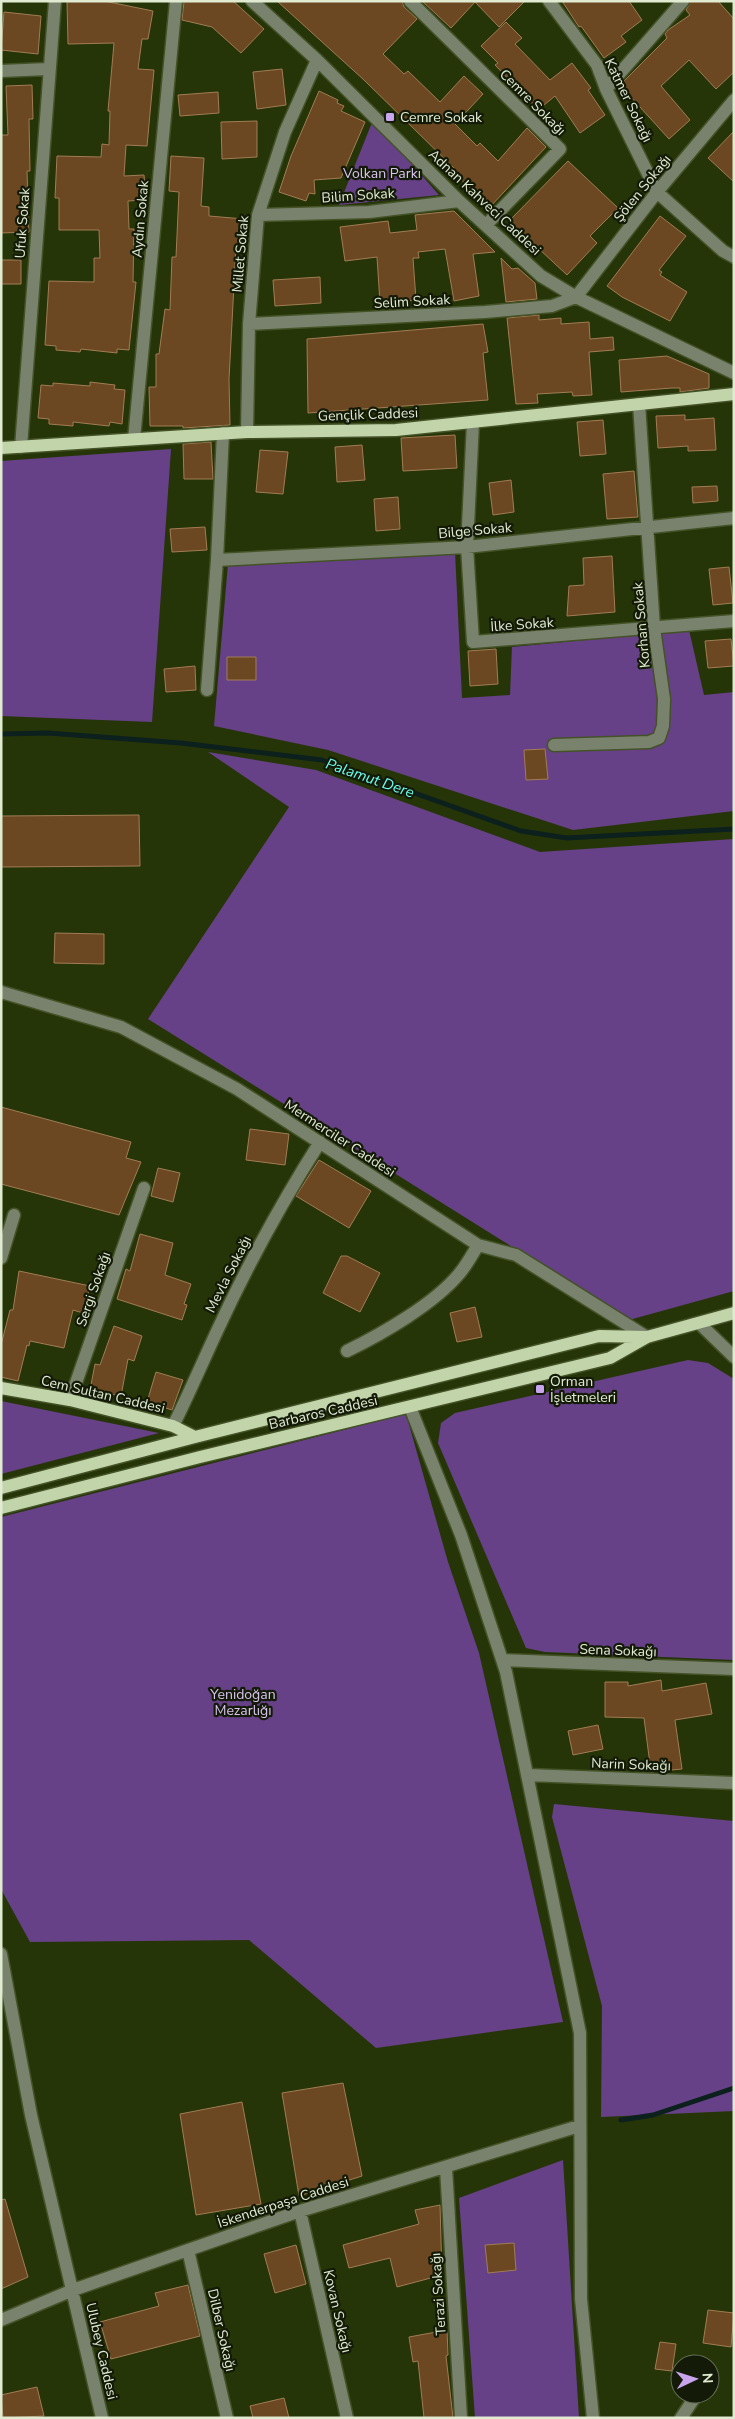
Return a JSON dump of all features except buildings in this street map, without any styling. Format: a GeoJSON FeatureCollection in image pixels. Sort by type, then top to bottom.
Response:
{"type":"FeatureCollection","features":[{"type":"Feature","properties":{"kind":"main road","name":"Gençlik Caddesi"},"geometry":{"type":"LineString","coordinates":[[1,448],[223,433],[396,430],[734,394]]}},
{"type":"Feature","properties":{"kind":"main road","name":"Barbaros Caddesi"},"geometry":{"type":"LineString","coordinates":[[1,1508],[200,1457],[610,1358],[647,1337],[734,1313]]}},
{"type":"Feature","properties":{"kind":"main road","name":"Barbaros Caddesi"},"geometry":{"type":"LineString","coordinates":[[1,1488],[195,1437],[599,1336],[647,1337]]}},
{"type":"Feature","properties":{"kind":"main road"},"geometry":{"type":"LineString","coordinates":[[409,1385],[410,1407]]}},
{"type":"Feature","properties":{"kind":"main road","name":"Cem Sultan Caddesi"},"geometry":{"type":"LineString","coordinates":[[1,1388],[70,1400],[173,1426],[195,1437]]}},
{"type":"Feature","properties":{"kind":"main road"},"geometry":{"type":"LineString","coordinates":[[195,1437],[200,1457]]}},
{"type":"Feature","properties":{"kind":"street","name":"Ufuk Sokak"},"geometry":{"type":"LineString","coordinates":[[21,446],[54,1]]}},
{"type":"Feature","properties":{"kind":"street","name":"Aydın Sokak"},"geometry":{"type":"LineString","coordinates":[[134,439],[176,1]]}},
{"type":"Feature","properties":{"kind":"street","name":"Adnan Kahveci Caddesi"},"geometry":{"type":"LineString","coordinates":[[252,1],[317,60],[459,201],[541,276],[576,297],[734,373]]}},
{"type":"Feature","properties":{"kind":"street","name":"Cemre Sokağı"},"geometry":{"type":"LineString","coordinates":[[410,1],[560,149],[486,225]]}},
{"type":"Feature","properties":{"kind":"street","name":"Katmer Sokağı"},"geometry":{"type":"LineString","coordinates":[[550,1],[597,65],[606,89],[657,192]]}},
{"type":"Feature","properties":{"kind":"street"},"geometry":{"type":"LineString","coordinates":[[606,89],[682,1]]}},
{"type":"Feature","properties":{"kind":"street","name":"Millet Sokak"},"geometry":{"type":"LineString","coordinates":[[247,432],[249,324],[258,215],[286,132],[317,60]]}},
{"type":"Feature","properties":{"kind":"street"},"geometry":{"type":"LineString","coordinates":[[1,71],[48,69]]}},
{"type":"Feature","properties":{"kind":"street","name":"Şölen Sokağı"},"geometry":{"type":"LineString","coordinates":[[576,297],[657,192],[734,100]]}},
{"type":"Feature","properties":{"kind":"street"},"geometry":{"type":"LineString","coordinates":[[657,192],[723,251],[734,257]]}},
{"type":"Feature","properties":{"kind":"street","name":"Bilim Sokak"},"geometry":{"type":"LineString","coordinates":[[258,215],[369,212],[459,201]]}},
{"type":"Feature","properties":{"kind":"street","name":"Selim Sokak"},"geometry":{"type":"LineString","coordinates":[[249,324],[486,312],[552,306],[576,297]]}},
{"type":"Feature","properties":{"kind":"street","name":"Korhan Sokak"},"geometry":{"type":"LineString","coordinates":[[554,745],[649,742],[659,738],[663,726],[664,699],[654,628],[649,528],[639,404]]}},
{"type":"Feature","properties":{"kind":"street","name":"İlke Sokak"},"geometry":{"type":"LineString","coordinates":[[473,422],[467,547],[473,642],[734,621]]}},
{"type":"Feature","properties":{"kind":"street"},"geometry":{"type":"LineString","coordinates":[[207,690],[217,560],[223,433]]}},
{"type":"Feature","properties":{"kind":"street","name":"Bilge Sokak"},"geometry":{"type":"LineString","coordinates":[[217,560],[467,547],[734,518]]}},
{"type":"Feature","properties":{"kind":"street","name":"Mermerciler Caddesi"},"geometry":{"type":"LineString","coordinates":[[1,992],[121,1027],[237,1089],[478,1246],[516,1255],[647,1337]]}},
{"type":"Feature","properties":{"kind":"street","name":"Mevla Sokağı"},"geometry":{"type":"LineString","coordinates":[[173,1426],[198,1378],[218,1329],[279,1207],[320,1142]]}},
{"type":"Feature","properties":{"kind":"street","name":"Sergi Sokağı"},"geometry":{"type":"LineString","coordinates":[[70,1400],[144,1188]]}},
{"type":"Feature","properties":{"kind":"street"},"geometry":{"type":"LineString","coordinates":[[1,1258],[14,1215]]}},
{"type":"Feature","properties":{"kind":"street"},"geometry":{"type":"LineString","coordinates":[[347,1351],[376,1337],[420,1307],[458,1275],[478,1246]]}},
{"type":"Feature","properties":{"kind":"street"},"geometry":{"type":"LineString","coordinates":[[698,1323],[734,1357]]}},
{"type":"Feature","properties":{"kind":"street"},"geometry":{"type":"LineString","coordinates":[[410,1407],[461,1535],[502,1660],[528,1775],[580,2033],[581,2299],[593,2418]]}},
{"type":"Feature","properties":{"kind":"street","name":"Sena Sokağı"},"geometry":{"type":"LineString","coordinates":[[502,1660],[734,1670]]}},
{"type":"Feature","properties":{"kind":"street","name":"Narin Sokağı"},"geometry":{"type":"LineString","coordinates":[[528,1775],[734,1783]]}},
{"type":"Feature","properties":{"kind":"street","name":"Ulubey Caddesi"},"geometry":{"type":"LineString","coordinates":[[1,1954],[31,2115],[102,2418]]}},
{"type":"Feature","properties":{"kind":"street","name":"İskenderpaşa Caddesi"},"geometry":{"type":"LineString","coordinates":[[1,2320],[73,2290],[300,2211],[579,2126]]}},
{"type":"Feature","properties":{"kind":"street","name":"Terazi Sokağı"},"geometry":{"type":"LineString","coordinates":[[446,2168],[461,2418]]}},
{"type":"Feature","properties":{"kind":"street","name":"Kovan Sokağı"},"geometry":{"type":"LineString","coordinates":[[300,2211],[347,2418]]}},
{"type":"Feature","properties":{"kind":"street","name":"Dilber Sokağı"},"geometry":{"type":"LineString","coordinates":[[188,2250],[227,2418]]}},
{"type":"Feature","properties":{"kind":"street"},"geometry":{"type":"LineString","coordinates":[[681,2418],[690,2404]]}},
{"type":"Feature","properties":{"kind":"green space","name":"Volkan Parkı"},"geometry":{"type":"Polygon","coordinates":[[[373,120],[439,195],[339,205],[373,120]]]}},
{"type":"Feature","properties":{"kind":"green space"},"geometry":{"type":"Polygon","coordinates":[[[171,449],[152,722],[1,716],[1,461],[171,449]]]}},
{"type":"Feature","properties":{"kind":"green space"},"geometry":{"type":"Polygon","coordinates":[[[455,552],[462,698],[510,695],[512,647],[689,630],[704,695],[734,692],[734,811],[573,830],[328,750],[214,726],[228,564],[455,552]]]}},
{"type":"Feature","properties":{"kind":"green space"},"geometry":{"type":"Polygon","coordinates":[[[208,752],[316,770],[540,852],[734,839],[734,1291],[629,1320],[148,1019],[289,807],[208,752]]]}},
{"type":"Feature","properties":{"kind":"green space"},"geometry":{"type":"Polygon","coordinates":[[[688,1360],[708,1363],[734,1379],[734,1660],[545,1652],[526,1648],[438,1443],[441,1423],[455,1413],[688,1360]]]}},
{"type":"Feature","properties":{"kind":"green space"},"geometry":{"type":"Polygon","coordinates":[[[1,1401],[159,1433],[1,1474],[1,1401]]]}},
{"type":"Feature","properties":{"kind":"green space","name":"Yenidoğan Mezarlığı"},"geometry":{"type":"Polygon","coordinates":[[[406,1414],[448,1562],[479,1653],[563,2022],[376,2048],[249,1940],[30,1942],[1,1889],[1,1517],[406,1414]]]}},
{"type":"Feature","properties":{"kind":"green space"},"geometry":{"type":"Polygon","coordinates":[[[554,1804],[734,1821],[734,2111],[601,2117],[602,2006],[552,1817],[554,1804]]]}},
{"type":"Feature","properties":{"kind":"green space"},"geometry":{"type":"Polygon","coordinates":[[[563,2160],[579,2418],[475,2418],[459,2198],[563,2160]]]}},
{"type":"Feature","properties":{"kind":"waterway","name":"Palamut Dere"},"geometry":{"type":"LineString","coordinates":[[1,734],[48,733],[181,743],[322,760],[521,831],[567,838],[734,829]]}},
{"type":"Feature","properties":{"kind":"waterway","name":"Palamut Dere"},"geometry":{"type":"LineString","coordinates":[[621,2120],[653,2115],[734,2088]]}},
{"type":"Feature","properties":{"kind":"place","name":"Cemre Sokak"},"geometry":{"type":"Point","coordinates":[390,117]}},
{"type":"Feature","properties":{"kind":"place","name":"Orman İşletmeleri"},"geometry":{"type":"Point","coordinates":[540,1389]}}]}
